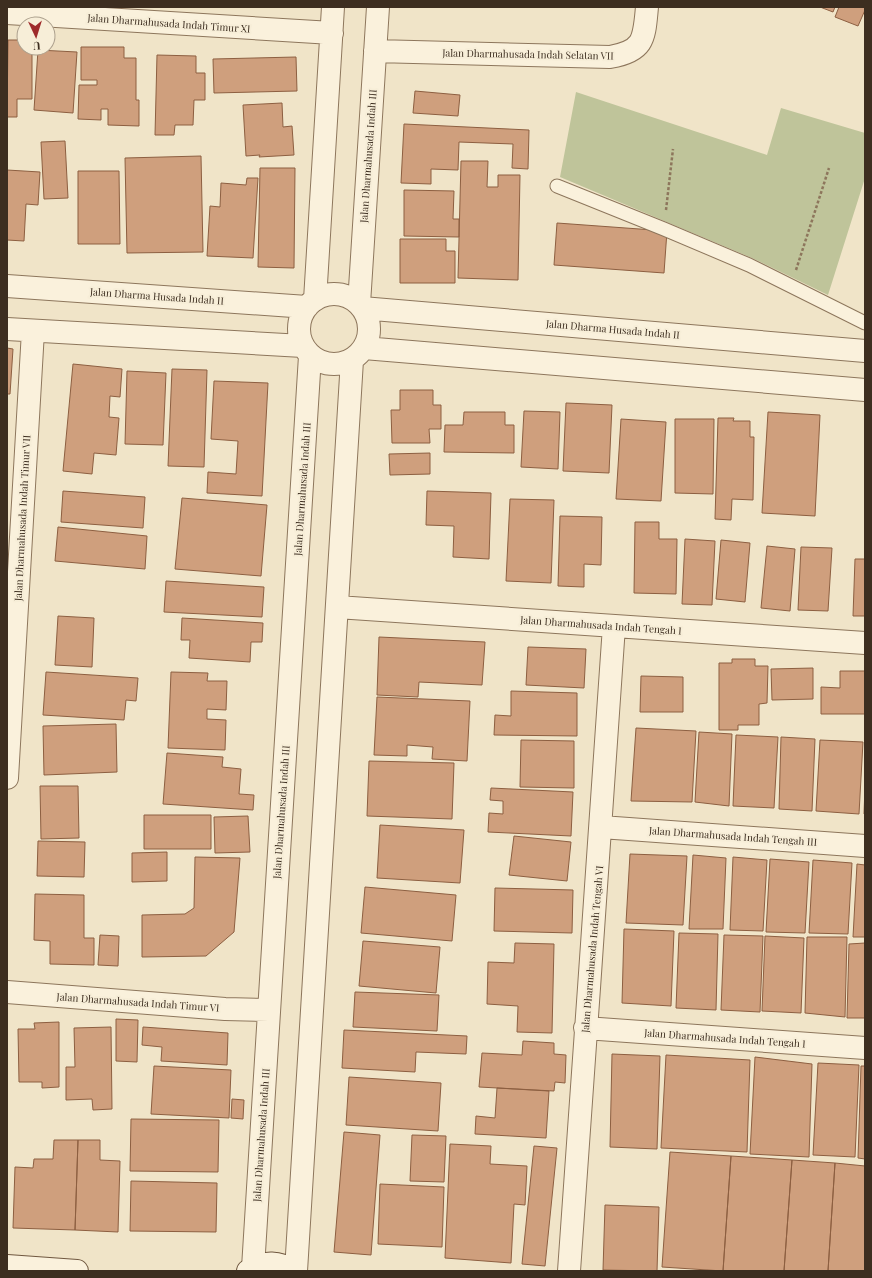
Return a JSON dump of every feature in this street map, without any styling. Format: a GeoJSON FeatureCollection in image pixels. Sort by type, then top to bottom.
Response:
{"type":"FeatureCollection","features":[{"type":"Feature","properties":{"kind":"street"},"geometry":{"type":"LineString","coordinates":[[311,303],[333,7]]}},
{"type":"Feature","properties":{"kind":"street","name":"Jalan Dharmahusada Indah III"},"geometry":{"type":"LineString","coordinates":[[360,306],[378,7]]}},
{"type":"Feature","properties":{"kind":"street","name":"Jalan Dharmahusada Indah Selatan VII"},"geometry":{"type":"LineString","coordinates":[[375,51],[618,56],[635,49],[643,38],[647,7]]}},
{"type":"Feature","properties":{"kind":"street","name":"Jalan Dharmahusada Indah Timur XI"},"geometry":{"type":"LineString","coordinates":[[7,13],[332,33]]}},
{"type":"Feature","properties":{"kind":"street","name":"Jalan Dharma Husada Indah II"},"geometry":{"type":"LineString","coordinates":[[7,286],[311,303]]}},
{"type":"Feature","properties":{"kind":"street"},"geometry":{"type":"LineString","coordinates":[[251,1270],[267,1263],[283,1264],[296,1271],[337,607],[358,354],[370,332],[367,315],[360,306],[349,298],[338,294],[326,295],[311,303],[300,319],[299,332],[307,351],[320,362],[331,365],[342,364],[358,354],[865,390]]}},
{"type":"Feature","properties":{"kind":"street","name":"Jalan Dharma Husada Indah II"},"geometry":{"type":"LineString","coordinates":[[360,306],[865,351]]}},
{"type":"Feature","properties":{"kind":"street"},"geometry":{"type":"LineString","coordinates":[[7,329],[307,351]]}},
{"type":"Feature","properties":{"kind":"street","name":"Jalan Dharmahusada Indah Timur VII"},"geometry":{"type":"LineString","coordinates":[[7,778],[12,590],[33,330]]}},
{"type":"Feature","properties":{"kind":"street","name":"Jalan Dharmahusada Indah III"},"geometry":{"type":"LineString","coordinates":[[251,1270],[269,1010],[307,351]]}},
{"type":"Feature","properties":{"kind":"street","name":"Jalan Dharmahusada Indah Tengah I"},"geometry":{"type":"LineString","coordinates":[[337,607],[865,643]]}},
{"type":"Feature","properties":{"kind":"street","name":"Jalan Dharmahusada Indah Tengah VI"},"geometry":{"type":"LineString","coordinates":[[569,1271],[585,1028],[602,827],[614,626]]}},
{"type":"Feature","properties":{"kind":"street","name":"Jalan Dharmahusada Indah Tengah III"},"geometry":{"type":"LineString","coordinates":[[602,827],[865,846]]}},
{"type":"Feature","properties":{"kind":"street","name":"Jalan Dharmahusada Indah Timur VI"},"geometry":{"type":"LineString","coordinates":[[7,992],[224,1009],[269,1010]]}},
{"type":"Feature","properties":{"kind":"street","name":"Jalan Dharmahusada Indah Tengah I"},"geometry":{"type":"LineString","coordinates":[[585,1028],[865,1048]]}},
{"type":"Feature","properties":{"kind":"street"},"geometry":{"type":"LineString","coordinates":[[7,1266],[77,1271]]}},
{"type":"Feature","properties":{"kind":"lane"},"geometry":{"type":"LineString","coordinates":[[557,186],[664,229],[750,266],[865,323]]}},
{"type":"Feature","properties":{"kind":"path"},"geometry":{"type":"LineString","coordinates":[[664,229],[673,149]]}},
{"type":"Feature","properties":{"kind":"path"},"geometry":{"type":"LineString","coordinates":[[791,286],[829,168]]}},
{"type":"Feature","properties":{"kind":"green space"},"geometry":{"type":"Polygon","coordinates":[[[576,92],[767,155],[781,108],[865,133],[865,178],[828,295],[752,258],[560,177],[576,92]]]}},
{"type":"Feature","properties":{"kind":"building"},"geometry":{"type":"Polygon","coordinates":[[[820,7],[835,7],[833,12],[820,7]]]}},
{"type":"Feature","properties":{"kind":"building"},"geometry":{"type":"Polygon","coordinates":[[[839,7],[865,7],[858,26],[835,17],[839,7]]]}},
{"type":"Feature","properties":{"kind":"building"},"geometry":{"type":"Polygon","coordinates":[[[8,40],[16,40],[16,56],[32,56],[32,99],[17,99],[17,117],[7,117],[8,40]]]}},
{"type":"Feature","properties":{"kind":"building"},"geometry":{"type":"Polygon","coordinates":[[[81,47],[124,47],[124,58],[136,58],[136,100],[139,100],[139,126],[108,125],[108,109],[101,109],[101,120],[78,119],[79,85],[97,85],[97,80],[81,80],[81,47]]]}},
{"type":"Feature","properties":{"kind":"building"},"geometry":{"type":"Polygon","coordinates":[[[56,51],[77,52],[73,113],[34,110],[38,56],[56,56],[56,51]]]}},
{"type":"Feature","properties":{"kind":"building"},"geometry":{"type":"Polygon","coordinates":[[[157,55],[196,56],[196,73],[205,73],[205,100],[194,100],[193,125],[175,125],[174,135],[155,135],[157,55]]]}},
{"type":"Feature","properties":{"kind":"building"},"geometry":{"type":"Polygon","coordinates":[[[296,57],[297,91],[214,93],[213,59],[296,57]]]}},
{"type":"Feature","properties":{"kind":"building"},"geometry":{"type":"Polygon","coordinates":[[[415,91],[460,95],[458,116],[413,113],[415,91]]]}},
{"type":"Feature","properties":{"kind":"building"},"geometry":{"type":"Polygon","coordinates":[[[282,103],[283,127],[292,126],[294,155],[259,157],[260,155],[246,156],[243,105],[282,103]]]}},
{"type":"Feature","properties":{"kind":"building"},"geometry":{"type":"Polygon","coordinates":[[[404,124],[529,130],[528,169],[512,168],[513,144],[459,142],[458,170],[431,169],[431,184],[401,183],[404,124]]]}},
{"type":"Feature","properties":{"kind":"building"},"geometry":{"type":"Polygon","coordinates":[[[65,141],[68,198],[44,199],[41,142],[65,141]]]}},
{"type":"Feature","properties":{"kind":"building"},"geometry":{"type":"Polygon","coordinates":[[[201,156],[203,252],[127,253],[125,158],[201,156]]]}},
{"type":"Feature","properties":{"kind":"building"},"geometry":{"type":"Polygon","coordinates":[[[461,161],[488,161],[487,187],[498,187],[498,175],[520,175],[518,280],[458,278],[461,161]]]}},
{"type":"Feature","properties":{"kind":"building"},"geometry":{"type":"Polygon","coordinates":[[[260,168],[295,168],[294,268],[258,267],[260,168]]]}},
{"type":"Feature","properties":{"kind":"building"},"geometry":{"type":"Polygon","coordinates":[[[7,170],[40,172],[38,205],[26,204],[24,241],[7,240],[7,170]]]}},
{"type":"Feature","properties":{"kind":"building"},"geometry":{"type":"Polygon","coordinates":[[[78,171],[119,171],[120,244],[78,244],[78,171]]]}},
{"type":"Feature","properties":{"kind":"building"},"geometry":{"type":"Polygon","coordinates":[[[247,178],[258,178],[253,258],[207,256],[210,206],[220,207],[221,183],[246,185],[247,178]]]}},
{"type":"Feature","properties":{"kind":"building"},"geometry":{"type":"Polygon","coordinates":[[[404,190],[454,191],[453,219],[459,219],[459,237],[404,236],[404,190]]]}},
{"type":"Feature","properties":{"kind":"building"},"geometry":{"type":"Polygon","coordinates":[[[557,223],[667,231],[664,273],[554,265],[557,223]]]}},
{"type":"Feature","properties":{"kind":"building"},"geometry":{"type":"Polygon","coordinates":[[[400,239],[446,239],[446,251],[455,251],[455,283],[400,283],[400,239]]]}},
{"type":"Feature","properties":{"kind":"building"},"geometry":{"type":"Polygon","coordinates":[[[7,348],[13,349],[10,394],[7,394],[7,348]]]}},
{"type":"Feature","properties":{"kind":"building"},"geometry":{"type":"Polygon","coordinates":[[[73,364],[122,369],[120,397],[110,396],[109,417],[119,418],[116,455],[94,453],[92,474],[63,471],[73,364]]]}},
{"type":"Feature","properties":{"kind":"building"},"geometry":{"type":"Polygon","coordinates":[[[172,369],[207,370],[204,467],[168,466],[172,369]]]}},
{"type":"Feature","properties":{"kind":"building"},"geometry":{"type":"Polygon","coordinates":[[[127,371],[166,373],[163,445],[125,444],[127,371]]]}},
{"type":"Feature","properties":{"kind":"building"},"geometry":{"type":"Polygon","coordinates":[[[214,381],[268,383],[262,496],[207,493],[208,472],[236,474],[238,441],[211,439],[214,381]]]}},
{"type":"Feature","properties":{"kind":"building"},"geometry":{"type":"Polygon","coordinates":[[[400,390],[433,390],[433,405],[441,405],[441,429],[429,429],[430,443],[392,443],[391,410],[400,410],[400,390]]]}},
{"type":"Feature","properties":{"kind":"building"},"geometry":{"type":"Polygon","coordinates":[[[566,403],[612,405],[609,473],[563,471],[566,403]]]}},
{"type":"Feature","properties":{"kind":"building"},"geometry":{"type":"Polygon","coordinates":[[[524,411],[560,412],[558,469],[521,467],[524,411]]]}},
{"type":"Feature","properties":{"kind":"building"},"geometry":{"type":"Polygon","coordinates":[[[464,412],[505,412],[505,425],[514,425],[514,453],[444,452],[445,425],[463,425],[464,412]]]}},
{"type":"Feature","properties":{"kind":"building"},"geometry":{"type":"Polygon","coordinates":[[[768,412],[820,415],[815,516],[762,513],[768,412]]]}},
{"type":"Feature","properties":{"kind":"building"},"geometry":{"type":"Polygon","coordinates":[[[718,418],[734,418],[733,421],[750,421],[750,437],[754,437],[753,500],[732,499],[731,520],[715,519],[718,418]]]}},
{"type":"Feature","properties":{"kind":"building"},"geometry":{"type":"Polygon","coordinates":[[[621,419],[666,422],[661,501],[616,499],[621,419]]]}},
{"type":"Feature","properties":{"kind":"building"},"geometry":{"type":"Polygon","coordinates":[[[675,419],[714,419],[713,494],[675,493],[675,419]]]}},
{"type":"Feature","properties":{"kind":"building"},"geometry":{"type":"Polygon","coordinates":[[[430,453],[430,474],[390,475],[389,454],[430,453]]]}},
{"type":"Feature","properties":{"kind":"building"},"geometry":{"type":"Polygon","coordinates":[[[63,491],[145,497],[143,528],[61,522],[63,491]]]}},
{"type":"Feature","properties":{"kind":"building"},"geometry":{"type":"Polygon","coordinates":[[[427,491],[491,493],[489,559],[453,557],[454,526],[426,525],[427,491]]]}},
{"type":"Feature","properties":{"kind":"building"},"geometry":{"type":"Polygon","coordinates":[[[182,498],[267,505],[261,576],[175,569],[182,498]]]}},
{"type":"Feature","properties":{"kind":"building"},"geometry":{"type":"Polygon","coordinates":[[[510,499],[554,500],[551,583],[506,581],[510,499]]]}},
{"type":"Feature","properties":{"kind":"building"},"geometry":{"type":"Polygon","coordinates":[[[560,516],[602,517],[601,565],[584,564],[584,587],[558,586],[560,516]]]}},
{"type":"Feature","properties":{"kind":"building"},"geometry":{"type":"Polygon","coordinates":[[[635,522],[659,522],[659,539],[677,539],[676,594],[634,593],[635,522]]]}},
{"type":"Feature","properties":{"kind":"building"},"geometry":{"type":"Polygon","coordinates":[[[58,527],[147,536],[145,569],[55,561],[58,527]]]}},
{"type":"Feature","properties":{"kind":"building"},"geometry":{"type":"Polygon","coordinates":[[[685,539],[715,541],[712,605],[682,604],[685,539]]]}},
{"type":"Feature","properties":{"kind":"building"},"geometry":{"type":"Polygon","coordinates":[[[721,540],[750,543],[745,602],[716,599],[721,540]]]}},
{"type":"Feature","properties":{"kind":"building"},"geometry":{"type":"Polygon","coordinates":[[[767,546],[795,549],[790,611],[761,608],[767,546]]]}},
{"type":"Feature","properties":{"kind":"building"},"geometry":{"type":"Polygon","coordinates":[[[801,547],[832,548],[828,611],[798,610],[801,547]]]}},
{"type":"Feature","properties":{"kind":"building"},"geometry":{"type":"Polygon","coordinates":[[[855,559],[865,559],[865,616],[853,616],[855,559]]]}},
{"type":"Feature","properties":{"kind":"building"},"geometry":{"type":"Polygon","coordinates":[[[166,581],[264,587],[262,617],[164,612],[166,581]]]}},
{"type":"Feature","properties":{"kind":"building"},"geometry":{"type":"Polygon","coordinates":[[[58,616],[94,618],[92,667],[55,665],[58,616]]]}},
{"type":"Feature","properties":{"kind":"building"},"geometry":{"type":"Polygon","coordinates":[[[182,618],[263,623],[262,642],[251,642],[250,662],[189,658],[190,640],[181,640],[182,618]]]}},
{"type":"Feature","properties":{"kind":"building"},"geometry":{"type":"Polygon","coordinates":[[[379,637],[485,642],[482,685],[419,682],[418,697],[377,695],[379,637]]]}},
{"type":"Feature","properties":{"kind":"building"},"geometry":{"type":"Polygon","coordinates":[[[528,647],[586,649],[584,688],[526,685],[528,647]]]}},
{"type":"Feature","properties":{"kind":"building"},"geometry":{"type":"Polygon","coordinates":[[[732,659],[755,659],[755,666],[768,666],[767,703],[759,704],[759,725],[738,725],[738,730],[719,730],[719,663],[732,663],[732,659]]]}},
{"type":"Feature","properties":{"kind":"building"},"geometry":{"type":"Polygon","coordinates":[[[813,668],[813,699],[772,700],[771,669],[813,668]]]}},
{"type":"Feature","properties":{"kind":"building"},"geometry":{"type":"Polygon","coordinates":[[[840,671],[865,671],[865,714],[821,714],[821,687],[840,688],[840,671]]]}},
{"type":"Feature","properties":{"kind":"building"},"geometry":{"type":"Polygon","coordinates":[[[46,672],[138,678],[136,701],[126,700],[124,720],[43,715],[46,672]]]}},
{"type":"Feature","properties":{"kind":"building"},"geometry":{"type":"Polygon","coordinates":[[[171,672],[208,673],[207,681],[227,681],[226,710],[207,709],[207,719],[226,720],[225,750],[168,748],[171,672]]]}},
{"type":"Feature","properties":{"kind":"building"},"geometry":{"type":"Polygon","coordinates":[[[641,676],[683,677],[683,712],[640,712],[641,676]]]}},
{"type":"Feature","properties":{"kind":"building"},"geometry":{"type":"Polygon","coordinates":[[[511,691],[577,693],[577,736],[494,735],[495,715],[511,716],[511,691]]]}},
{"type":"Feature","properties":{"kind":"building"},"geometry":{"type":"Polygon","coordinates":[[[377,697],[470,701],[467,761],[432,759],[433,747],[407,745],[407,756],[374,755],[377,697]]]}},
{"type":"Feature","properties":{"kind":"building"},"geometry":{"type":"Polygon","coordinates":[[[116,724],[117,772],[44,775],[43,726],[116,724]]]}},
{"type":"Feature","properties":{"kind":"building"},"geometry":{"type":"Polygon","coordinates":[[[636,728],[696,731],[692,802],[631,801],[636,728]]]}},
{"type":"Feature","properties":{"kind":"building"},"geometry":{"type":"Polygon","coordinates":[[[699,732],[732,734],[729,806],[695,802],[699,732]]]}},
{"type":"Feature","properties":{"kind":"building"},"geometry":{"type":"Polygon","coordinates":[[[736,735],[778,737],[774,808],[733,806],[736,735]]]}},
{"type":"Feature","properties":{"kind":"building"},"geometry":{"type":"Polygon","coordinates":[[[781,737],[815,739],[812,811],[779,809],[781,737]]]}},
{"type":"Feature","properties":{"kind":"building"},"geometry":{"type":"Polygon","coordinates":[[[521,740],[574,741],[574,788],[520,787],[521,740]]]}},
{"type":"Feature","properties":{"kind":"building"},"geometry":{"type":"Polygon","coordinates":[[[820,740],[863,742],[859,814],[816,811],[820,740]]]}},
{"type":"Feature","properties":{"kind":"building"},"geometry":{"type":"Polygon","coordinates":[[[167,753],[223,757],[222,767],[241,769],[239,794],[254,795],[253,810],[163,804],[167,753]]]}},
{"type":"Feature","properties":{"kind":"building"},"geometry":{"type":"Polygon","coordinates":[[[369,761],[454,763],[452,819],[367,816],[369,761]]]}},
{"type":"Feature","properties":{"kind":"building"},"geometry":{"type":"Polygon","coordinates":[[[40,786],[78,786],[79,838],[41,839],[40,786]]]}},
{"type":"Feature","properties":{"kind":"building"},"geometry":{"type":"Polygon","coordinates":[[[865,786],[865,814],[864,814],[865,786]]]}},
{"type":"Feature","properties":{"kind":"building"},"geometry":{"type":"Polygon","coordinates":[[[491,788],[573,792],[571,836],[488,832],[489,813],[503,814],[503,801],[490,800],[491,788]]]}},
{"type":"Feature","properties":{"kind":"building"},"geometry":{"type":"Polygon","coordinates":[[[144,815],[211,815],[211,849],[144,849],[144,815]]]}},
{"type":"Feature","properties":{"kind":"building"},"geometry":{"type":"Polygon","coordinates":[[[248,816],[250,852],[215,853],[214,817],[248,816]]]}},
{"type":"Feature","properties":{"kind":"building"},"geometry":{"type":"Polygon","coordinates":[[[380,825],[464,830],[460,883],[377,878],[380,825]]]}},
{"type":"Feature","properties":{"kind":"building"},"geometry":{"type":"Polygon","coordinates":[[[514,836],[571,842],[567,881],[509,875],[514,836]]]}},
{"type":"Feature","properties":{"kind":"building"},"geometry":{"type":"Polygon","coordinates":[[[38,841],[85,842],[84,877],[37,876],[38,841]]]}},
{"type":"Feature","properties":{"kind":"building"},"geometry":{"type":"Polygon","coordinates":[[[167,852],[167,881],[132,882],[132,853],[167,852]]]}},
{"type":"Feature","properties":{"kind":"building"},"geometry":{"type":"Polygon","coordinates":[[[630,854],[687,856],[683,925],[626,923],[630,854]]]}},
{"type":"Feature","properties":{"kind":"building"},"geometry":{"type":"Polygon","coordinates":[[[693,855],[726,858],[723,929],[689,929],[693,855]]]}},
{"type":"Feature","properties":{"kind":"building"},"geometry":{"type":"Polygon","coordinates":[[[195,857],[240,858],[234,932],[206,956],[142,957],[142,915],[185,914],[194,908],[195,857]]]}},
{"type":"Feature","properties":{"kind":"building"},"geometry":{"type":"Polygon","coordinates":[[[733,857],[767,860],[763,931],[730,930],[733,857]]]}},
{"type":"Feature","properties":{"kind":"building"},"geometry":{"type":"Polygon","coordinates":[[[770,859],[809,862],[805,933],[766,932],[770,859]]]}},
{"type":"Feature","properties":{"kind":"building"},"geometry":{"type":"Polygon","coordinates":[[[813,860],[852,863],[848,934],[809,933],[813,860]]]}},
{"type":"Feature","properties":{"kind":"building"},"geometry":{"type":"Polygon","coordinates":[[[857,864],[865,865],[865,937],[853,937],[857,864]]]}},
{"type":"Feature","properties":{"kind":"building"},"geometry":{"type":"Polygon","coordinates":[[[365,887],[456,895],[452,941],[361,933],[365,887]]]}},
{"type":"Feature","properties":{"kind":"building"},"geometry":{"type":"Polygon","coordinates":[[[495,888],[573,890],[572,933],[494,931],[495,888]]]}},
{"type":"Feature","properties":{"kind":"building"},"geometry":{"type":"Polygon","coordinates":[[[35,894],[84,895],[84,938],[94,938],[94,965],[50,964],[50,941],[34,940],[35,894]]]}},
{"type":"Feature","properties":{"kind":"building"},"geometry":{"type":"Polygon","coordinates":[[[624,929],[674,931],[671,1006],[622,1003],[624,929]]]}},
{"type":"Feature","properties":{"kind":"building"},"geometry":{"type":"Polygon","coordinates":[[[679,933],[718,934],[716,1010],[676,1008],[679,933]]]}},
{"type":"Feature","properties":{"kind":"building"},"geometry":{"type":"Polygon","coordinates":[[[100,935],[119,936],[118,966],[98,965],[100,935]]]}},
{"type":"Feature","properties":{"kind":"building"},"geometry":{"type":"Polygon","coordinates":[[[724,935],[763,936],[760,1012],[721,1010],[724,935]]]}},
{"type":"Feature","properties":{"kind":"building"},"geometry":{"type":"Polygon","coordinates":[[[765,936],[804,938],[801,1013],[762,1011],[765,936]]]}},
{"type":"Feature","properties":{"kind":"building"},"geometry":{"type":"Polygon","coordinates":[[[807,937],[847,937],[845,1017],[805,1013],[807,937]]]}},
{"type":"Feature","properties":{"kind":"building"},"geometry":{"type":"Polygon","coordinates":[[[363,941],[440,947],[436,993],[359,986],[363,941]]]}},
{"type":"Feature","properties":{"kind":"building"},"geometry":{"type":"Polygon","coordinates":[[[515,943],[554,944],[552,1033],[517,1032],[518,1006],[487,1004],[488,962],[514,963],[515,943]]]}},
{"type":"Feature","properties":{"kind":"building"},"geometry":{"type":"Polygon","coordinates":[[[865,943],[865,1018],[847,1018],[849,944],[865,943]]]}},
{"type":"Feature","properties":{"kind":"building"},"geometry":{"type":"Polygon","coordinates":[[[355,992],[439,995],[437,1031],[353,1027],[355,992]]]}},
{"type":"Feature","properties":{"kind":"building"},"geometry":{"type":"Polygon","coordinates":[[[116,1019],[138,1020],[137,1062],[116,1061],[116,1019]]]}},
{"type":"Feature","properties":{"kind":"building"},"geometry":{"type":"Polygon","coordinates":[[[59,1022],[59,1087],[42,1088],[42,1082],[19,1082],[18,1029],[35,1029],[34,1023],[59,1022]]]}},
{"type":"Feature","properties":{"kind":"building"},"geometry":{"type":"Polygon","coordinates":[[[111,1027],[112,1109],[93,1110],[92,1099],[66,1100],[66,1067],[75,1067],[74,1028],[111,1027]]]}},
{"type":"Feature","properties":{"kind":"building"},"geometry":{"type":"Polygon","coordinates":[[[143,1027],[228,1033],[227,1065],[161,1061],[162,1047],[142,1045],[143,1027]]]}},
{"type":"Feature","properties":{"kind":"building"},"geometry":{"type":"Polygon","coordinates":[[[344,1030],[467,1036],[466,1054],[416,1052],[415,1072],[342,1068],[344,1030]]]}},
{"type":"Feature","properties":{"kind":"building"},"geometry":{"type":"Polygon","coordinates":[[[523,1041],[554,1043],[554,1054],[566,1055],[565,1083],[555,1082],[554,1091],[479,1087],[482,1053],[522,1055],[523,1041]]]}},
{"type":"Feature","properties":{"kind":"building"},"geometry":{"type":"Polygon","coordinates":[[[612,1054],[660,1056],[657,1149],[610,1147],[612,1054]]]}},
{"type":"Feature","properties":{"kind":"building"},"geometry":{"type":"Polygon","coordinates":[[[666,1055],[750,1060],[747,1152],[661,1148],[666,1055]]]}},
{"type":"Feature","properties":{"kind":"building"},"geometry":{"type":"Polygon","coordinates":[[[755,1057],[812,1064],[809,1157],[750,1154],[755,1057]]]}},
{"type":"Feature","properties":{"kind":"building"},"geometry":{"type":"Polygon","coordinates":[[[818,1063],[859,1065],[855,1157],[813,1155],[818,1063]]]}},
{"type":"Feature","properties":{"kind":"building"},"geometry":{"type":"Polygon","coordinates":[[[154,1066],[231,1070],[229,1118],[151,1114],[154,1066]]]}},
{"type":"Feature","properties":{"kind":"building"},"geometry":{"type":"Polygon","coordinates":[[[861,1066],[865,1066],[865,1159],[858,1158],[861,1066]]]}},
{"type":"Feature","properties":{"kind":"building"},"geometry":{"type":"Polygon","coordinates":[[[349,1077],[441,1083],[438,1131],[346,1125],[349,1077]]]}},
{"type":"Feature","properties":{"kind":"building"},"geometry":{"type":"Polygon","coordinates":[[[497,1088],[549,1091],[546,1138],[475,1134],[476,1116],[495,1118],[497,1088]]]}},
{"type":"Feature","properties":{"kind":"building"},"geometry":{"type":"Polygon","coordinates":[[[232,1099],[244,1100],[243,1119],[231,1118],[232,1099]]]}},
{"type":"Feature","properties":{"kind":"building"},"geometry":{"type":"Polygon","coordinates":[[[131,1119],[219,1120],[218,1172],[130,1171],[131,1119]]]}},
{"type":"Feature","properties":{"kind":"building"},"geometry":{"type":"Polygon","coordinates":[[[344,1132],[380,1135],[371,1255],[334,1252],[344,1132]]]}},
{"type":"Feature","properties":{"kind":"building"},"geometry":{"type":"Polygon","coordinates":[[[412,1135],[446,1136],[444,1182],[410,1181],[412,1135]]]}},
{"type":"Feature","properties":{"kind":"building"},"geometry":{"type":"Polygon","coordinates":[[[54,1140],[78,1140],[75,1230],[13,1228],[15,1167],[33,1168],[34,1159],[53,1159],[54,1140]]]}},
{"type":"Feature","properties":{"kind":"building"},"geometry":{"type":"Polygon","coordinates":[[[78,1140],[100,1140],[100,1160],[120,1161],[118,1232],[75,1230],[78,1140]]]}},
{"type":"Feature","properties":{"kind":"building"},"geometry":{"type":"Polygon","coordinates":[[[450,1144],[491,1146],[490,1164],[527,1166],[525,1205],[514,1204],[511,1263],[445,1258],[450,1144]]]}},
{"type":"Feature","properties":{"kind":"building"},"geometry":{"type":"Polygon","coordinates":[[[534,1146],[557,1148],[545,1266],[522,1264],[534,1146]]]}},
{"type":"Feature","properties":{"kind":"building"},"geometry":{"type":"Polygon","coordinates":[[[670,1152],[731,1156],[723,1271],[662,1267],[670,1152]]]}},
{"type":"Feature","properties":{"kind":"building"},"geometry":{"type":"Polygon","coordinates":[[[731,1156],[792,1160],[784,1271],[723,1271],[731,1156]]]}},
{"type":"Feature","properties":{"kind":"building"},"geometry":{"type":"Polygon","coordinates":[[[792,1160],[835,1163],[828,1271],[784,1271],[792,1160]]]}},
{"type":"Feature","properties":{"kind":"building"},"geometry":{"type":"Polygon","coordinates":[[[835,1163],[865,1166],[865,1271],[828,1271],[835,1163]]]}},
{"type":"Feature","properties":{"kind":"building"},"geometry":{"type":"Polygon","coordinates":[[[131,1181],[217,1183],[216,1232],[130,1231],[131,1181]]]}},
{"type":"Feature","properties":{"kind":"building"},"geometry":{"type":"Polygon","coordinates":[[[380,1184],[444,1187],[442,1247],[378,1244],[380,1184]]]}},
{"type":"Feature","properties":{"kind":"building"},"geometry":{"type":"Polygon","coordinates":[[[605,1205],[659,1207],[657,1271],[603,1270],[605,1205]]]}}]}
